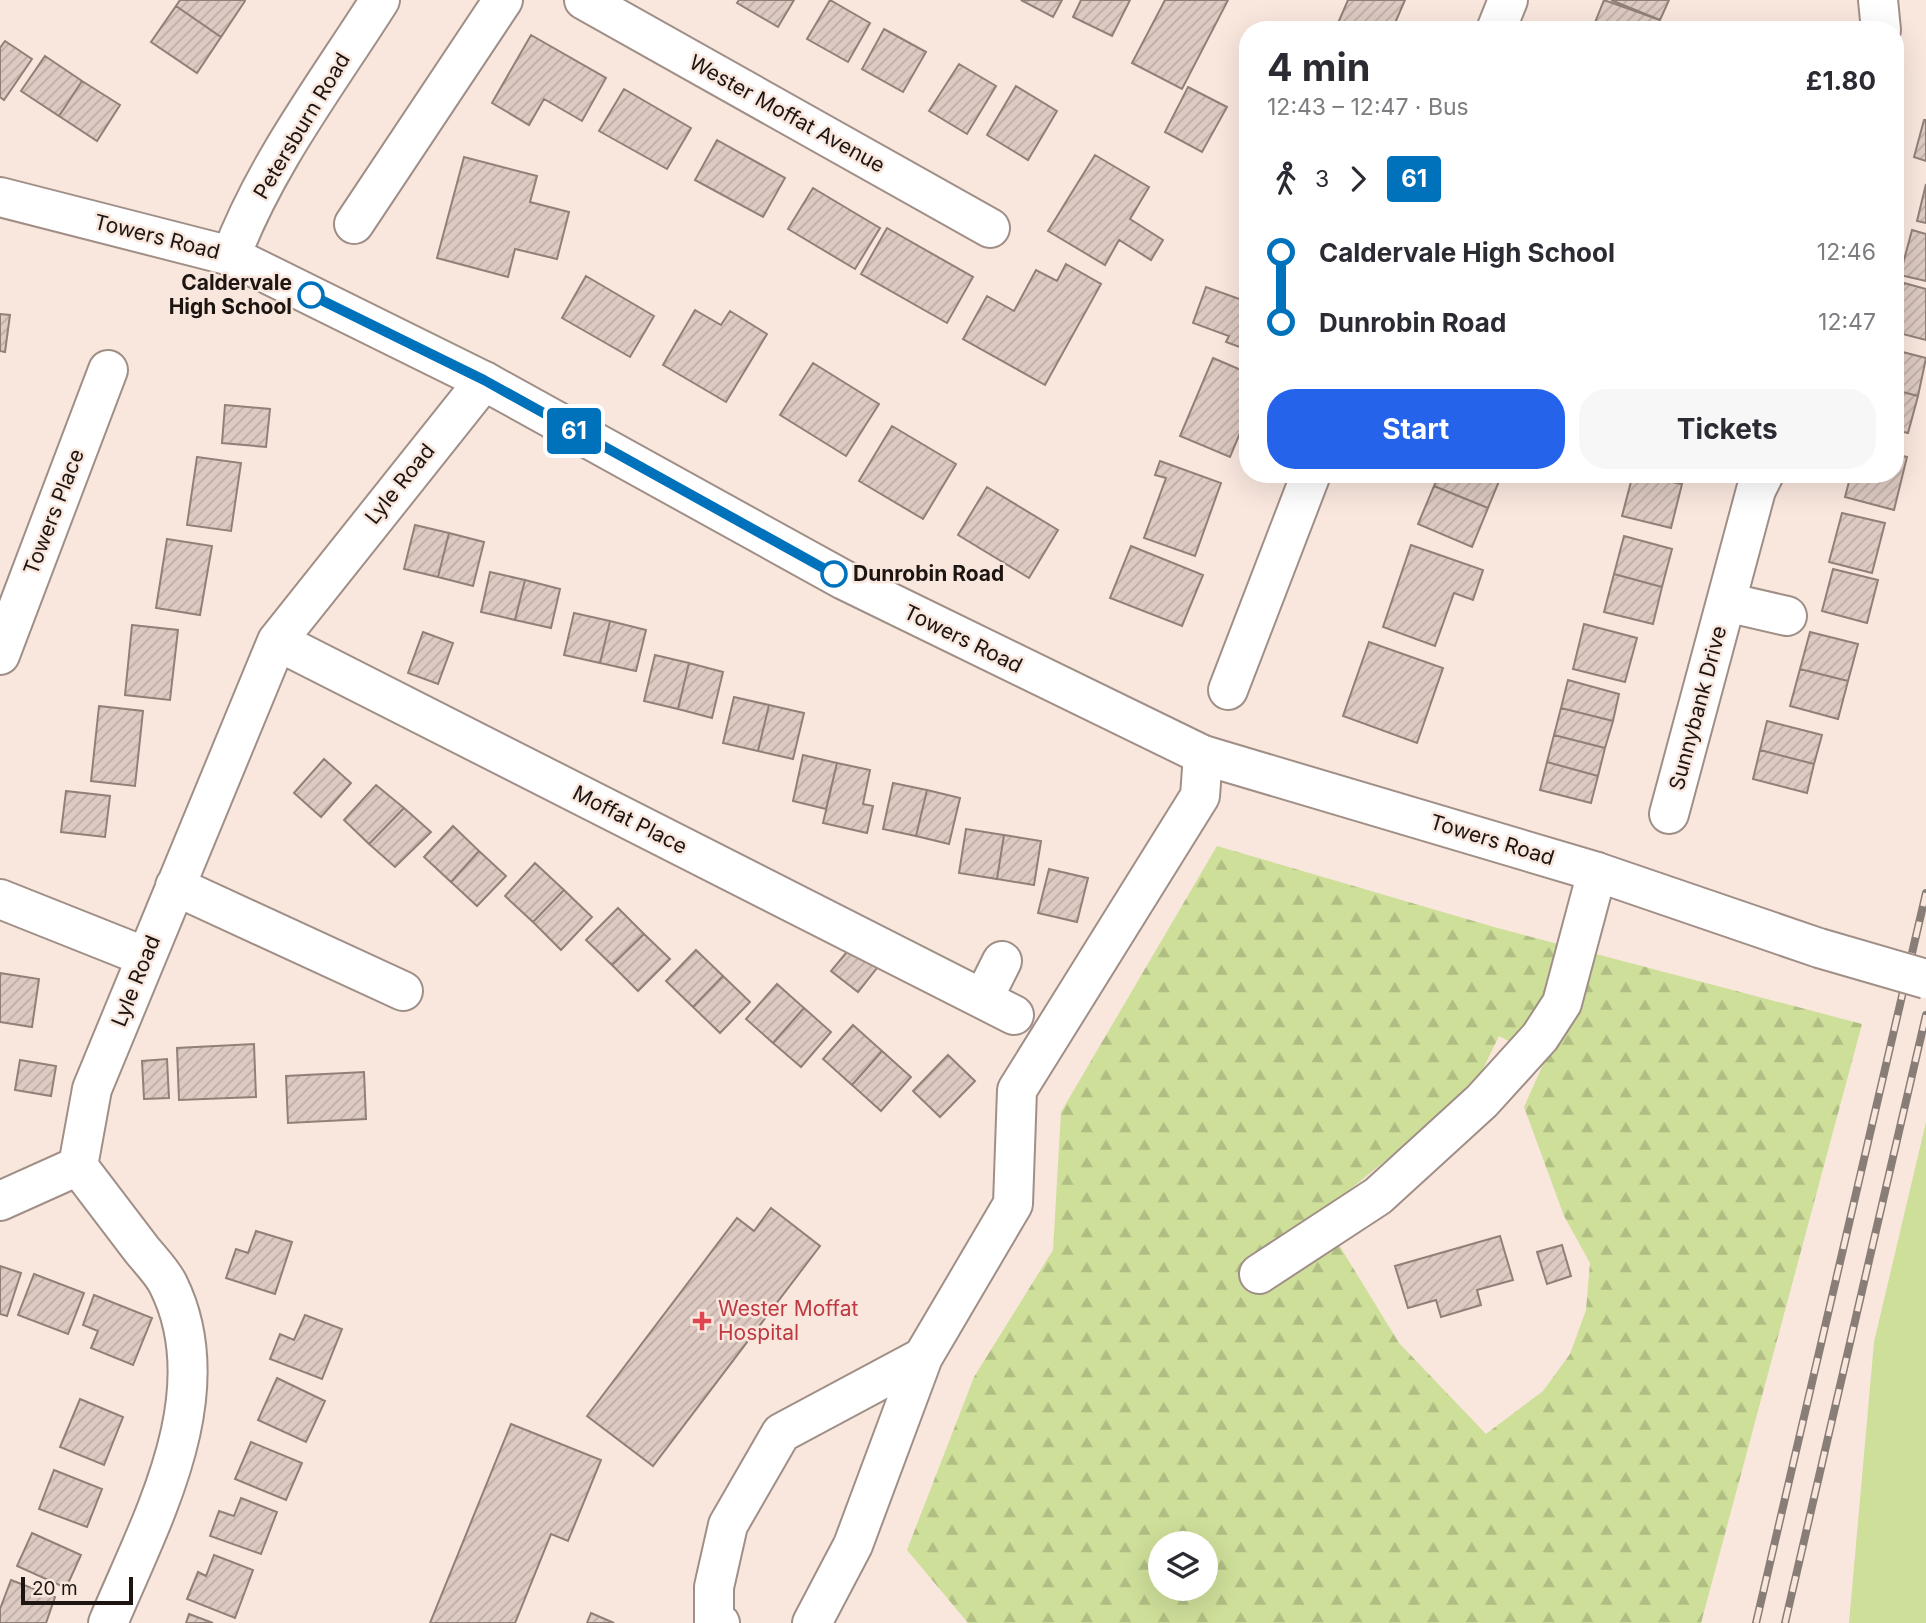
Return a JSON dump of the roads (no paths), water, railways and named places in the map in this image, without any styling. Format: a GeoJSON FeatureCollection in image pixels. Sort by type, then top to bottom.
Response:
{"type":"FeatureCollection","features":[{"type":"Feature","properties":{"kind":"street","name":"Petersburn Road"},"geometry":{"type":"LineString","coordinates":[[231,256],[241,229],[276,165],[380,0]]}},
{"type":"Feature","properties":{"kind":"street"},"geometry":{"type":"LineString","coordinates":[[354,224],[503,0]]}},
{"type":"Feature","properties":{"kind":"street","name":"Wester Moffat Avenue"},"geometry":{"type":"LineString","coordinates":[[584,0],[990,229]]}},
{"type":"Feature","properties":{"kind":"street"},"geometry":{"type":"LineString","coordinates":[[1500,21],[1508,0]]}},
{"type":"Feature","properties":{"kind":"street"},"geometry":{"type":"LineString","coordinates":[[1878,0],[1880,21]]}},
{"type":"Feature","properties":{"kind":"street","name":"Towers Road"},"geometry":{"type":"LineString","coordinates":[[0,197],[231,256],[484,380],[844,580],[1203,755],[1597,872],[1819,948],[1926,979]]}},
{"type":"Feature","properties":{"kind":"street","name":"Towers Place"},"geometry":{"type":"LineString","coordinates":[[0,654],[108,370]]}},
{"type":"Feature","properties":{"kind":"street","name":"Lyle Road"},"geometry":{"type":"LineString","coordinates":[[78,1166],[92,1089],[277,641],[484,380]]}},
{"type":"Feature","properties":{"kind":"street"},"geometry":{"type":"LineString","coordinates":[[1228,690],[1308,483]]}},
{"type":"Feature","properties":{"kind":"street","name":"Sunnybank Drive"},"geometry":{"type":"LineString","coordinates":[[1669,814],[1755,490],[1759,483]]}},
{"type":"Feature","properties":{"kind":"street","name":"Sunnybank Drive"},"geometry":{"type":"LineString","coordinates":[[1726,602],[1787,616]]}},
{"type":"Feature","properties":{"kind":"street","name":"Moffat Place"},"geometry":{"type":"LineString","coordinates":[[277,641],[999,1007],[1002,961]]}},
{"type":"Feature","properties":{"kind":"street"},"geometry":{"type":"LineString","coordinates":[[811,1623],[853,1545],[923,1357],[1013,1204],[1017,1090],[1200,796],[1203,755]]}},
{"type":"Feature","properties":{"kind":"street"},"geometry":{"type":"LineString","coordinates":[[1259,1274],[1378,1196],[1482,1101],[1540,1037],[1562,1003],[1597,872]]}},
{"type":"Feature","properties":{"kind":"street"},"geometry":{"type":"LineString","coordinates":[[175,886],[403,991]]}},
{"type":"Feature","properties":{"kind":"street"},"geometry":{"type":"LineString","coordinates":[[0,899],[146,957]]}},
{"type":"Feature","properties":{"kind":"street"},"geometry":{"type":"LineString","coordinates":[[0,1201],[78,1166],[168,1283],[186,1340],[188,1379],[182,1429],[167,1481],[108,1623]]}},
{"type":"Feature","properties":{"kind":"street"},"geometry":{"type":"LineString","coordinates":[[720,1623],[715,1622],[714,1587],[728,1525],[781,1433],[923,1357]]}},
{"type":"Feature","properties":{"kind":"railway"},"geometry":{"type":"LineString","coordinates":[[1756,1623],[1926,893]]}},
{"type":"Feature","properties":{"kind":"railway"},"geometry":{"type":"LineString","coordinates":[[1785,1623],[1926,1015]]}},
{"type":"Feature","properties":{"kind":"place","name":"Caldervale High School"},"geometry":{"type":"Point","coordinates":[311,295]}},
{"type":"Feature","properties":{"kind":"place","name":"Dunrobin Road"},"geometry":{"type":"Point","coordinates":[834,574]}},
{"type":"Feature","properties":{"kind":"place","name":"Wester Moffat Hospital"},"geometry":{"type":"Point","coordinates":[702,1321]}}]}
